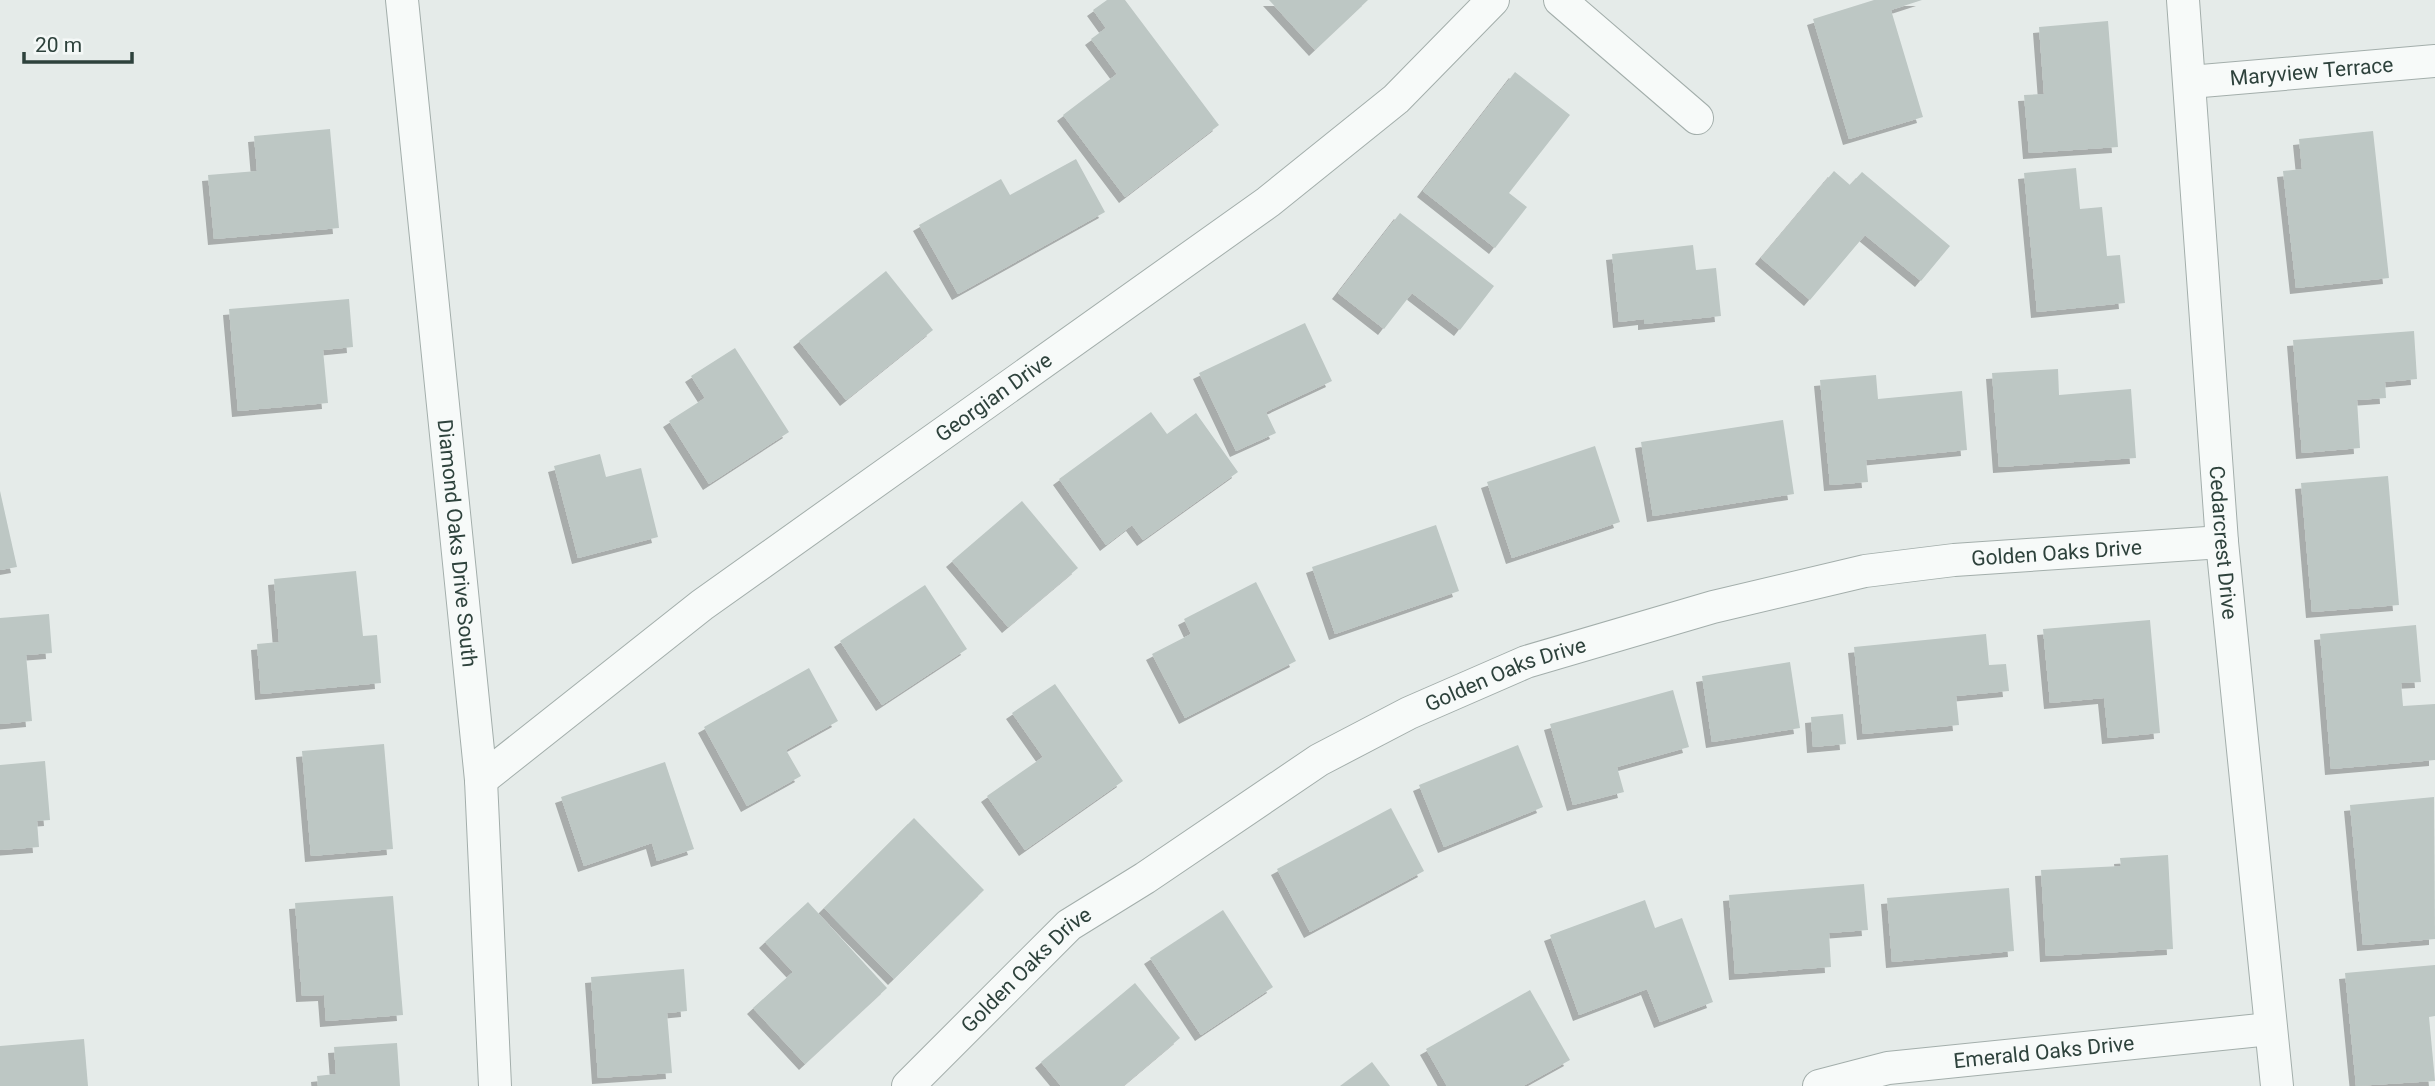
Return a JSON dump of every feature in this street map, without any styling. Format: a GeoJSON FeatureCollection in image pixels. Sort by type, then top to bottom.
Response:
{"type":"FeatureCollection","features":[{"type":"Feature","properties":{"kind":"street","name":"Diamond Oaks Drive South"},"geometry":{"type":"LineString","coordinates":[[402,0],[481,780],[495,1086]]}},
{"type":"Feature","properties":{"kind":"street","name":"Georgian Drive"},"geometry":{"type":"LineString","coordinates":[[481,780],[702,605],[1269,202],[1396,99],[1493,0]]}},
{"type":"Feature","properties":{"kind":"street"},"geometry":{"type":"LineString","coordinates":[[1560,0],[1697,118]]}},
{"type":"Feature","properties":{"kind":"street","name":"Cedarcrest Drive"},"geometry":{"type":"LineString","coordinates":[[2183,0],[2222,541],[2277,1086]]}},
{"type":"Feature","properties":{"kind":"street","name":"Maryview Terrace"},"geometry":{"type":"LineString","coordinates":[[2190,82],[2435,61]]}},
{"type":"Feature","properties":{"kind":"street","name":"Golden Oaks Drive"},"geometry":{"type":"LineString","coordinates":[[908,1086],[1069,925],[1145,878],[1319,760],[1409,713],[1526,662],[1713,607],[1865,571],[1954,560],[2222,541]]}},
{"type":"Feature","properties":{"kind":"street","name":"Emerald Oaks Drive"},"geometry":{"type":"LineString","coordinates":[[1819,1086],[1888,1068],[2270,1029]]}},
{"type":"Feature","properties":{"kind":"building"},"geometry":{"type":"Polygon","coordinates":[[[1107,0],[1125,0],[1219,125],[1125,197],[1063,115],[1117,74],[1091,39],[1106,28],[1093,10],[1107,0]]]}},
{"type":"Feature","properties":{"kind":"building"},"geometry":{"type":"Polygon","coordinates":[[[1269,0],[1368,0],[1315,50],[1269,0]]]}},
{"type":"Feature","properties":{"kind":"building"},"geometry":{"type":"Polygon","coordinates":[[[1874,0],[1922,0],[1891,10],[1923,117],[1849,139],[1813,19],[1874,0]]]}},
{"type":"Feature","properties":{"kind":"building"},"geometry":{"type":"Polygon","coordinates":[[[2108,21],[2118,147],[2029,153],[2024,95],[2044,94],[2039,27],[2108,21]]]}},
{"type":"Feature","properties":{"kind":"building"},"geometry":{"type":"Polygon","coordinates":[[[1515,72],[1570,115],[1509,193],[1527,207],[1495,248],[1423,191],[1515,72]]]}},
{"type":"Feature","properties":{"kind":"building"},"geometry":{"type":"Polygon","coordinates":[[[330,129],[339,228],[214,239],[208,175],[257,171],[254,136],[330,129]]]}},
{"type":"Feature","properties":{"kind":"building"},"geometry":{"type":"Polygon","coordinates":[[[2373,131],[2389,278],[2296,288],[2283,171],[2302,169],[2299,139],[2373,131]]]}},
{"type":"Feature","properties":{"kind":"building"},"geometry":{"type":"Polygon","coordinates":[[[1076,159],[1105,212],[958,294],[919,225],[1001,179],[1010,195],[1076,159]]]}},
{"type":"Feature","properties":{"kind":"building"},"geometry":{"type":"Polygon","coordinates":[[[2076,168],[2080,209],[2102,207],[2107,256],[2120,255],[2125,303],[2037,312],[2024,173],[2076,168]]]}},
{"type":"Feature","properties":{"kind":"building"},"geometry":{"type":"Polygon","coordinates":[[[1834,171],[1850,185],[1862,172],[1950,246],[1921,281],[1865,235],[1810,300],[1761,258],[1834,171]]]}},
{"type":"Feature","properties":{"kind":"building"},"geometry":{"type":"Polygon","coordinates":[[[1400,213],[1494,286],[1460,330],[1412,293],[1384,329],[1338,293],[1400,213]]]}},
{"type":"Feature","properties":{"kind":"building"},"geometry":{"type":"Polygon","coordinates":[[[1693,245],[1696,270],[1716,268],[1721,316],[1644,324],[1644,319],[1619,322],[1612,254],[1693,245]]]}},
{"type":"Feature","properties":{"kind":"building"},"geometry":{"type":"Polygon","coordinates":[[[886,271],[933,330],[846,400],[799,341],[886,271]]]}},
{"type":"Feature","properties":{"kind":"building"},"geometry":{"type":"Polygon","coordinates":[[[349,299],[353,347],[323,350],[328,403],[238,411],[229,309],[349,299]]]}},
{"type":"Feature","properties":{"kind":"building"},"geometry":{"type":"Polygon","coordinates":[[[1305,323],[1332,381],[1266,412],[1276,433],[1236,451],[1199,373],[1305,323]]]}},
{"type":"Feature","properties":{"kind":"building"},"geometry":{"type":"Polygon","coordinates":[[[2414,331],[2417,379],[2385,382],[2386,398],[2357,400],[2360,448],[2302,453],[2293,340],[2414,331]]]}},
{"type":"Feature","properties":{"kind":"building"},"geometry":{"type":"Polygon","coordinates":[[[735,348],[789,432],[709,484],[669,421],[705,398],[691,376],[735,348]]]}},
{"type":"Feature","properties":{"kind":"building"},"geometry":{"type":"Polygon","coordinates":[[[2058,369],[2059,395],[2131,389],[2136,458],[1999,467],[1992,373],[2058,369]]]}},
{"type":"Feature","properties":{"kind":"building"},"geometry":{"type":"Polygon","coordinates":[[[1876,375],[1878,399],[1962,391],[1967,450],[1866,460],[1868,482],[1830,485],[1820,380],[1876,375]]]}},
{"type":"Feature","properties":{"kind":"building"},"geometry":{"type":"Polygon","coordinates":[[[1151,412],[1167,434],[1196,413],[1238,472],[1143,540],[1132,525],[1106,545],[1059,479],[1151,412]]]}},
{"type":"Feature","properties":{"kind":"building"},"geometry":{"type":"Polygon","coordinates":[[[1783,420],[1794,494],[1653,516],[1641,442],[1783,420]]]}},
{"type":"Feature","properties":{"kind":"building"},"geometry":{"type":"Polygon","coordinates":[[[1595,446],[1620,522],[1512,558],[1487,482],[1595,446]]]}},
{"type":"Feature","properties":{"kind":"building"},"geometry":{"type":"Polygon","coordinates":[[[600,454],[606,477],[641,468],[658,537],[578,558],[554,466],[600,454]]]}},
{"type":"Feature","properties":{"kind":"building"},"geometry":{"type":"Polygon","coordinates":[[[2388,476],[2399,605],[2312,612],[2301,483],[2388,476]]]}},
{"type":"Feature","properties":{"kind":"building"},"geometry":{"type":"Polygon","coordinates":[[[0,491],[17,567],[0,570],[0,491]]]}},
{"type":"Feature","properties":{"kind":"building"},"geometry":{"type":"Polygon","coordinates":[[[1022,501],[1078,568],[1008,627],[952,561],[1022,501]]]}},
{"type":"Feature","properties":{"kind":"building"},"geometry":{"type":"Polygon","coordinates":[[[1436,525],[1459,591],[1335,634],[1312,567],[1436,525]]]}},
{"type":"Feature","properties":{"kind":"building"},"geometry":{"type":"Polygon","coordinates":[[[356,571],[363,636],[377,635],[381,683],[261,694],[257,644],[279,642],[274,579],[356,571]]]}},
{"type":"Feature","properties":{"kind":"building"},"geometry":{"type":"Polygon","coordinates":[[[1256,582],[1296,661],[1185,718],[1152,654],[1191,634],[1184,619],[1256,582]]]}},
{"type":"Feature","properties":{"kind":"building"},"geometry":{"type":"Polygon","coordinates":[[[925,585],[967,649],[882,705],[840,641],[925,585]]]}},
{"type":"Feature","properties":{"kind":"building"},"geometry":{"type":"Polygon","coordinates":[[[49,614],[52,653],[26,655],[32,721],[0,724],[0,618],[49,614]]]}},
{"type":"Feature","properties":{"kind":"building"},"geometry":{"type":"Polygon","coordinates":[[[2150,620],[2160,733],[2108,738],[2104,698],[2050,703],[2043,629],[2150,620]]]}},
{"type":"Feature","properties":{"kind":"building"},"geometry":{"type":"Polygon","coordinates":[[[2416,625],[2421,682],[2401,683],[2403,706],[2435,704],[2435,760],[2331,769],[2320,634],[2416,625]]]}},
{"type":"Feature","properties":{"kind":"building"},"geometry":{"type":"Polygon","coordinates":[[[1986,634],[1989,665],[2006,664],[2009,691],[1956,696],[1959,725],[1863,734],[1854,647],[1986,634]]]}},
{"type":"Feature","properties":{"kind":"building"},"geometry":{"type":"Polygon","coordinates":[[[1790,662],[1800,728],[1712,742],[1702,676],[1790,662]]]}},
{"type":"Feature","properties":{"kind":"building"},"geometry":{"type":"Polygon","coordinates":[[[809,668],[838,721],[786,750],[801,776],[747,806],[704,727],[809,668]]]}},
{"type":"Feature","properties":{"kind":"building"},"geometry":{"type":"Polygon","coordinates":[[[1055,684],[1123,781],[1025,850],[987,796],[1043,757],[1012,713],[1055,684]]]}},
{"type":"Feature","properties":{"kind":"building"},"geometry":{"type":"Polygon","coordinates":[[[1673,690],[1689,747],[1617,767],[1624,792],[1573,805],[1550,724],[1673,690]]]}},
{"type":"Feature","properties":{"kind":"building"},"geometry":{"type":"Polygon","coordinates":[[[1843,714],[1846,744],[1813,747],[1811,717],[1843,714]]]}},
{"type":"Feature","properties":{"kind":"building"},"geometry":{"type":"Polygon","coordinates":[[[384,744],[393,849],[311,856],[302,751],[384,744]]]}},
{"type":"Feature","properties":{"kind":"building"},"geometry":{"type":"Polygon","coordinates":[[[1518,745],[1543,807],[1444,847],[1419,785],[1518,745]]]}},
{"type":"Feature","properties":{"kind":"building"},"geometry":{"type":"Polygon","coordinates":[[[45,761],[50,820],[37,821],[39,847],[0,850],[0,765],[45,761]]]}},
{"type":"Feature","properties":{"kind":"building"},"geometry":{"type":"Polygon","coordinates":[[[665,762],[694,849],[657,861],[652,843],[584,866],[561,797],[665,762]]]}},
{"type":"Feature","properties":{"kind":"building"},"geometry":{"type":"Polygon","coordinates":[[[2434,797],[2435,939],[2363,945],[2350,805],[2434,797]]]}},
{"type":"Feature","properties":{"kind":"building"},"geometry":{"type":"Polygon","coordinates":[[[1391,808],[1424,871],[1310,932],[1277,869],[1391,808]]]}},
{"type":"Feature","properties":{"kind":"building"},"geometry":{"type":"Polygon","coordinates":[[[914,818],[984,890],[894,979],[824,908],[914,818]]]}},
{"type":"Feature","properties":{"kind":"building"},"geometry":{"type":"Polygon","coordinates":[[[2168,855],[2173,949],[2046,956],[2041,870],[2121,866],[2120,858],[2168,855]]]}},
{"type":"Feature","properties":{"kind":"building"},"geometry":{"type":"Polygon","coordinates":[[[1864,884],[1868,930],[1829,933],[1831,967],[1735,974],[1729,895],[1864,884]]]}},
{"type":"Feature","properties":{"kind":"building"},"geometry":{"type":"Polygon","coordinates":[[[2009,888],[2014,951],[1892,962],[1887,898],[2009,888]]]}},
{"type":"Feature","properties":{"kind":"building"},"geometry":{"type":"Polygon","coordinates":[[[393,896],[403,1015],[326,1021],[324,995],[302,996],[295,903],[393,896]]]}},
{"type":"Feature","properties":{"kind":"building"},"geometry":{"type":"Polygon","coordinates":[[[1645,900],[1655,928],[1682,918],[1713,1002],[1660,1022],[1647,989],[1579,1015],[1550,935],[1645,900]]]}},
{"type":"Feature","properties":{"kind":"building"},"geometry":{"type":"Polygon","coordinates":[[[808,902],[887,988],[805,1064],[753,1008],[793,972],[765,942],[808,902]]]}},
{"type":"Feature","properties":{"kind":"building"},"geometry":{"type":"Polygon","coordinates":[[[1223,910],[1273,987],[1201,1035],[1150,958],[1223,910]]]}},
{"type":"Feature","properties":{"kind":"building"},"geometry":{"type":"Polygon","coordinates":[[[2435,965],[2435,1016],[2429,1017],[2435,1081],[2356,1086],[2345,973],[2435,965]]]}},
{"type":"Feature","properties":{"kind":"building"},"geometry":{"type":"Polygon","coordinates":[[[684,969],[687,1011],[667,1013],[672,1073],[598,1078],[591,977],[684,969]]]}},
{"type":"Feature","properties":{"kind":"building"},"geometry":{"type":"Polygon","coordinates":[[[1135,983],[1180,1038],[1123,1086],[1061,1086],[1041,1062],[1135,983]]]}},
{"type":"Feature","properties":{"kind":"building"},"geometry":{"type":"Polygon","coordinates":[[[1530,990],[1570,1060],[1523,1086],[1447,1086],[1426,1049],[1530,990]]]}},
{"type":"Feature","properties":{"kind":"building"},"geometry":{"type":"Polygon","coordinates":[[[84,1039],[88,1086],[0,1086],[0,1046],[84,1039]]]}},
{"type":"Feature","properties":{"kind":"building"},"geometry":{"type":"Polygon","coordinates":[[[397,1043],[400,1086],[318,1086],[317,1076],[336,1074],[334,1047],[397,1043]]]}},
{"type":"Feature","properties":{"kind":"building"},"geometry":{"type":"Polygon","coordinates":[[[1372,1062],[1390,1086],[1340,1086],[1372,1062]]]}}]}
